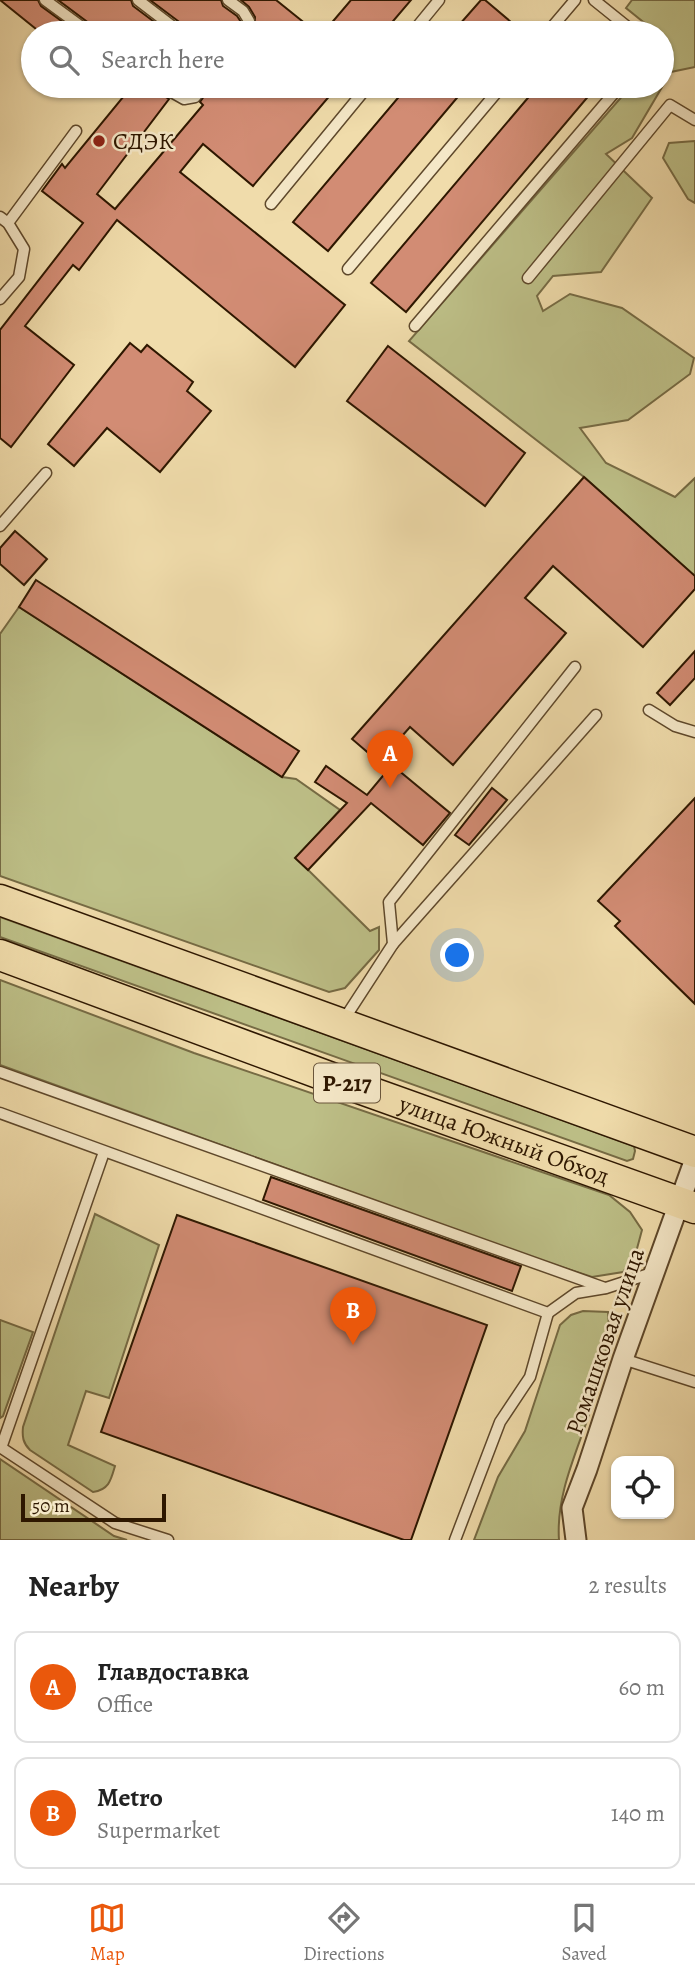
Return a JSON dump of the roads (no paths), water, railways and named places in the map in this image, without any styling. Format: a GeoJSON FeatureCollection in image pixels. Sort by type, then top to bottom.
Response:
{"type":"FeatureCollection","features":[{"type":"Feature","properties":{"kind":"main road","name":"Р-217"},"geometry":{"type":"LineString","coordinates":[[0,900],[695,1152]]}},
{"type":"Feature","properties":{"kind":"main road","name":"улица Южный Обход"},"geometry":{"type":"LineString","coordinates":[[0,955],[356,1087],[688,1205]]}},
{"type":"Feature","properties":{"kind":"street","name":"Ромашковая улица"},"geometry":{"type":"LineString","coordinates":[[576,1540],[572,1508],[655,1271],[688,1205],[695,1159]]}},
{"type":"Feature","properties":{"kind":"lane"},"geometry":{"type":"LineString","coordinates":[[45,0],[74,21]]}},
{"type":"Feature","properties":{"kind":"lane"},"geometry":{"type":"LineString","coordinates":[[138,0],[165,21]]}},
{"type":"Feature","properties":{"kind":"lane"},"geometry":{"type":"LineString","coordinates":[[228,0],[243,11],[249,21]]}},
{"type":"Feature","properties":{"kind":"lane"},"geometry":{"type":"LineString","coordinates":[[422,21],[439,0]]}},
{"type":"Feature","properties":{"kind":"lane"},"geometry":{"type":"LineString","coordinates":[[557,21],[575,0]]}},
{"type":"Feature","properties":{"kind":"lane"},"geometry":{"type":"LineString","coordinates":[[594,0],[620,21]]}},
{"type":"Feature","properties":{"kind":"lane"},"geometry":{"type":"LineString","coordinates":[[271,204],[358,98]]}},
{"type":"Feature","properties":{"kind":"lane"},"geometry":{"type":"LineString","coordinates":[[348,269],[492,98]]}},
{"type":"Feature","properties":{"kind":"lane"},"geometry":{"type":"LineString","coordinates":[[415,326],[610,98]]}},
{"type":"Feature","properties":{"kind":"lane"},"geometry":{"type":"LineString","coordinates":[[528,278],[670,106],[695,120]]}},
{"type":"Feature","properties":{"kind":"lane"},"geometry":{"type":"LineString","coordinates":[[0,299],[19,277],[24,248],[4,220],[76,131]]}},
{"type":"Feature","properties":{"kind":"lane"},"geometry":{"type":"LineString","coordinates":[[0,526],[46,473]]}},
{"type":"Feature","properties":{"kind":"lane"},"geometry":{"type":"LineString","coordinates":[[393,944],[389,902],[575,667]]}},
{"type":"Feature","properties":{"kind":"lane"},"geometry":{"type":"LineString","coordinates":[[649,710],[675,726],[695,732]]}},
{"type":"Feature","properties":{"kind":"lane"},"geometry":{"type":"LineString","coordinates":[[340,1025],[393,944],[596,715]]}},
{"type":"Feature","properties":{"kind":"lane"},"geometry":{"type":"LineString","coordinates":[[0,1072],[606,1288]]}},
{"type":"Feature","properties":{"kind":"lane"},"geometry":{"type":"LineString","coordinates":[[0,1113],[548,1313]]}},
{"type":"Feature","properties":{"kind":"lane"},"geometry":{"type":"LineString","coordinates":[[104,1152],[1,1447],[115,1523],[168,1540]]}},
{"type":"Feature","properties":{"kind":"lane"},"geometry":{"type":"LineString","coordinates":[[454,1540],[500,1422],[530,1377],[548,1313],[576,1293],[606,1288],[655,1271]]}},
{"type":"Feature","properties":{"kind":"lane"},"geometry":{"type":"LineString","coordinates":[[622,1359],[695,1382]]}},
{"type":"Feature","properties":{"kind":"place","name":"СДЭК"},"geometry":{"type":"Point","coordinates":[99,141]}},
{"type":"Feature","properties":{"kind":"place","name":"Главдоставка"},"geometry":{"type":"Point","coordinates":[390,788]}},
{"type":"Feature","properties":{"kind":"place","name":"Metro"},"geometry":{"type":"Point","coordinates":[353,1345]}}]}
